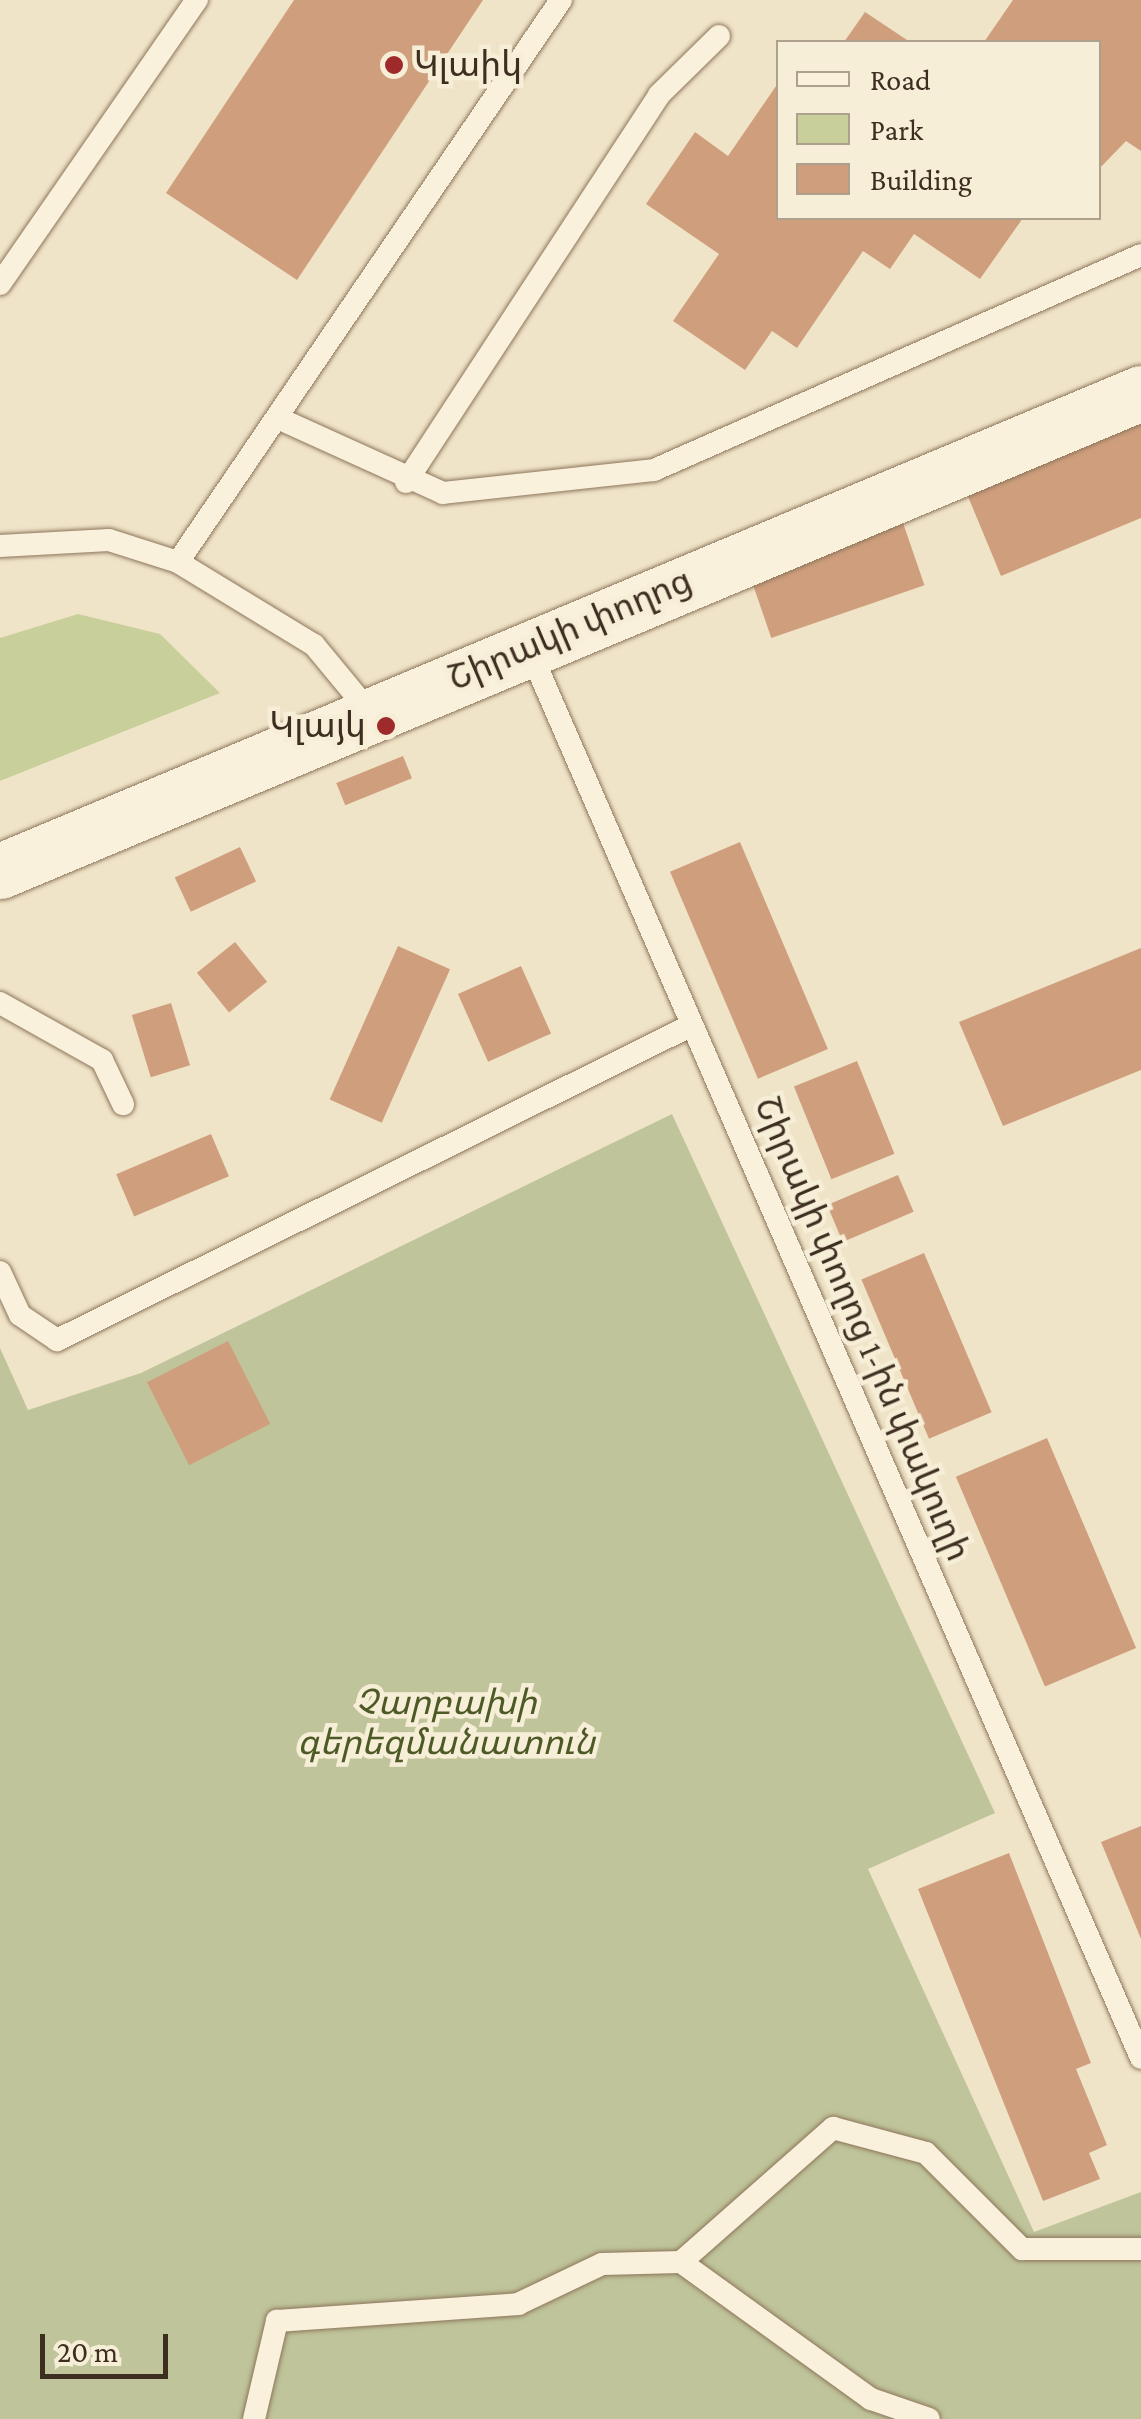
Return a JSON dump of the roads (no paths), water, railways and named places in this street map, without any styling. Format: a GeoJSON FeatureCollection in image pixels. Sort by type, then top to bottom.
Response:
{"type":"FeatureCollection","features":[{"type":"Feature","properties":{"kind":"main road","name":"Շիրակի փողոց"},"geometry":{"type":"LineString","coordinates":[[524,638],[1141,372]]}},
{"type":"Feature","properties":{"kind":"main road","name":"Շիրակի փողոց"},"geometry":{"type":"LineString","coordinates":[[0,844],[363,704],[1141,393]]}},
{"type":"Feature","properties":{"kind":"main road","name":"Շիրակի փողոց"},"geometry":{"type":"LineString","coordinates":[[0,871],[363,704]]}},
{"type":"Feature","properties":{"kind":"lane"},"geometry":{"type":"LineString","coordinates":[[0,284],[197,0]]}},
{"type":"Feature","properties":{"kind":"lane"},"geometry":{"type":"LineString","coordinates":[[178,562],[280,419],[561,0]]}},
{"type":"Feature","properties":{"kind":"lane"},"geometry":{"type":"LineString","coordinates":[[406,482],[660,95],[720,36]]}},
{"type":"Feature","properties":{"kind":"lane"},"geometry":{"type":"LineString","coordinates":[[280,419],[406,482],[443,492],[654,470],[1141,255]]}},
{"type":"Feature","properties":{"kind":"lane"},"geometry":{"type":"LineString","coordinates":[[0,546],[110,540],[178,562],[314,644],[363,704]]}},
{"type":"Feature","properties":{"kind":"lane","name":"Շիրակի փողոց 1-ին փակուղի"},"geometry":{"type":"LineString","coordinates":[[524,638],[1141,2058]]}},
{"type":"Feature","properties":{"kind":"lane"},"geometry":{"type":"LineString","coordinates":[[0,1004],[102,1060],[123,1104]]}},
{"type":"Feature","properties":{"kind":"lane"},"geometry":{"type":"LineString","coordinates":[[0,1272],[20,1315],[57,1340],[692,1026]]}},
{"type":"Feature","properties":{"kind":"lane"},"geometry":{"type":"LineString","coordinates":[[681,2262],[833,2128],[926,2153],[1022,2249],[1141,2249]]}},
{"type":"Feature","properties":{"kind":"lane"},"geometry":{"type":"LineString","coordinates":[[254,2419],[277,2321],[518,2304],[602,2264],[681,2262],[871,2399],[929,2419]]}},
{"type":"Feature","properties":{"kind":"place","name":"Կլաիկ"},"geometry":{"type":"Point","coordinates":[394,65]}},
{"type":"Feature","properties":{"kind":"place","name":"Կլայկ"},"geometry":{"type":"Point","coordinates":[386,726]}},
{"type":"Feature","properties":{"kind":"park label","name":"Չարբախի գերեզմանատուն"},"geometry":{"type":"Point","coordinates":[446,1723]}}]}
